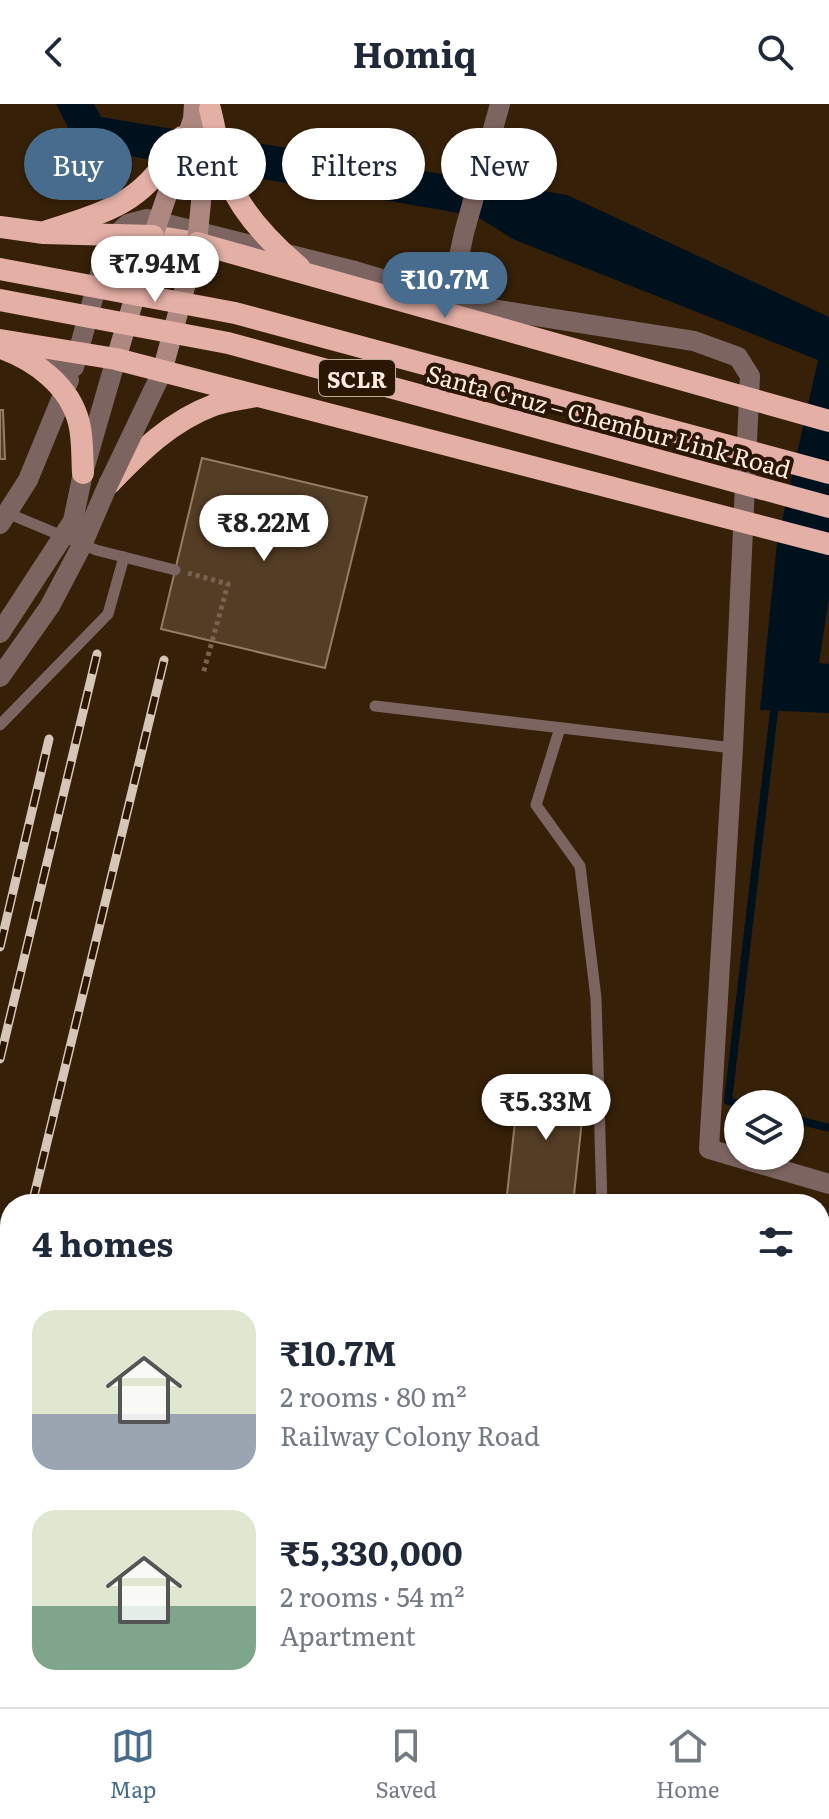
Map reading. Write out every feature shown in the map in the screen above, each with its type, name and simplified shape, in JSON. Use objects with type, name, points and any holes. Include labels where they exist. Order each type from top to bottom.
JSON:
[{"type":"highway","points":[[44,233],[107,212],[139,193],[167,163],[202,109]]},
{"type":"highway","points":[[202,109],[228,181],[246,212],[276,248],[305,272]]},
{"type":"highway","points":[[0,227],[44,233],[153,236],[197,243],[829,421]]},
{"type":"highway","name":"Santa Cruz – Chembur Link Road","points":[[0,269],[235,313],[829,473]]},
{"type":"highway","name":"Santa Cruz – Chembur Link Road","points":[[0,300],[228,343],[829,507]]},
{"type":"highway","points":[[0,340],[116,359],[829,544]]},
{"type":"highway","points":[[0,347],[39,366],[64,391],[79,423],[83,473]]},
{"type":"highway","points":[[107,487],[138,453],[172,425],[214,405],[256,396]]},
{"type":"main road","points":[[116,359],[153,236],[202,109]]},
{"type":"main road","points":[[162,372],[197,243],[202,109]]},
{"type":"street","points":[[446,298],[451,294],[483,159],[500,104]]},
{"type":"street","points":[[4,519],[28,480],[74,367],[109,241],[128,224],[147,219],[355,271],[472,306],[694,341],[738,357],[750,376],[733,748],[709,1149],[829,1184]]},
{"type":"street","points":[[0,357],[74,367]]},
{"type":"street","points":[[0,633],[73,521],[83,473],[116,359]]},
{"type":"street","points":[[0,677],[50,606],[82,545],[162,372]]},
{"type":"lane","points":[[4,519],[96,550],[175,570]]},
{"type":"lane","points":[[0,725],[108,614],[124,557]]},
{"type":"lane","points":[[375,706],[733,748]]},
{"type":"lane","points":[[560,728],[536,805],[580,866],[596,998],[602,1194]]},
{"type":"path","points":[[175,570],[228,584],[203,674]]},
{"type":"water","points":[[56,104],[94,104],[101,117],[167,128],[148,128],[148,159],[132,156],[132,128],[68,128]]},
{"type":"water","points":[[266,145],[282,147],[282,182],[266,180]]},
{"type":"water","points":[[425,171],[441,174],[441,200],[557,200],[557,193],[567,195],[829,317],[829,598],[819,663],[829,664],[829,713],[760,710],[777,543],[818,360],[515,240],[476,216],[384,200],[425,200]]},
{"type":"building","points":[[0,410],[3,410],[5,459],[0,459]]},
{"type":"building","points":[[202,458],[367,497],[325,668],[161,629]]},
{"type":"building","points":[[520,1076],[586,1083],[574,1194],[507,1194]]},
{"type":"waterway","points":[[729,1090],[775,703]]},
{"type":"waterway","points":[[804,1122],[829,1128]]},
{"type":"railway","points":[[0,1059],[97,654]]},
{"type":"railway","points":[[34,1194],[164,660]]},
{"type":"railway","points":[[0,947],[49,739]]}]
